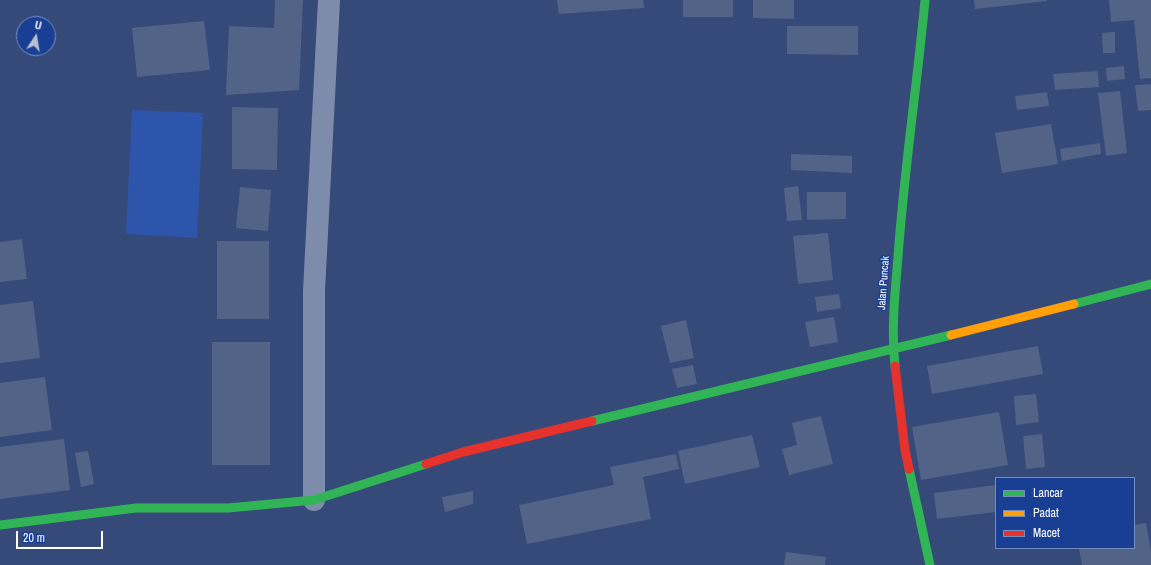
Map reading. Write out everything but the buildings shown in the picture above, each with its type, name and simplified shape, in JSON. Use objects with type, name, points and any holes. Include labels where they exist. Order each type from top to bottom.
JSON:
[{"type":"street","points":[[314,500],[314,291],[329,0]]},
{"type":"street","name":"Jalan Puncak","points":[[924,0],[920,55],[910,130],[900,227],[893,350],[905,450],[930,565]]},
{"type":"street","points":[[0,525],[136,508],[228,508],[314,500],[463,452],[893,350],[1151,284]]},
{"type":"shaded area","points":[[132,110],[203,113],[197,238],[126,234]]},
{"type":"traffic: fast","points":[[895,366],[893,339],[894,312],[901,225],[925,0]]},
{"type":"traffic: fast","points":[[1074,304],[1151,284]]},
{"type":"traffic: fast","points":[[592,421],[951,335]]},
{"type":"traffic: fast","points":[[0,525],[136,508],[228,508],[314,500],[426,464]]},
{"type":"traffic: fast","points":[[909,469],[930,565]]},
{"type":"traffic: slow","points":[[951,335],[1074,304]]},
{"type":"traffic: jam","points":[[895,366],[905,450],[909,469]]},
{"type":"traffic: jam","points":[[426,464],[463,452],[592,421]]}]
